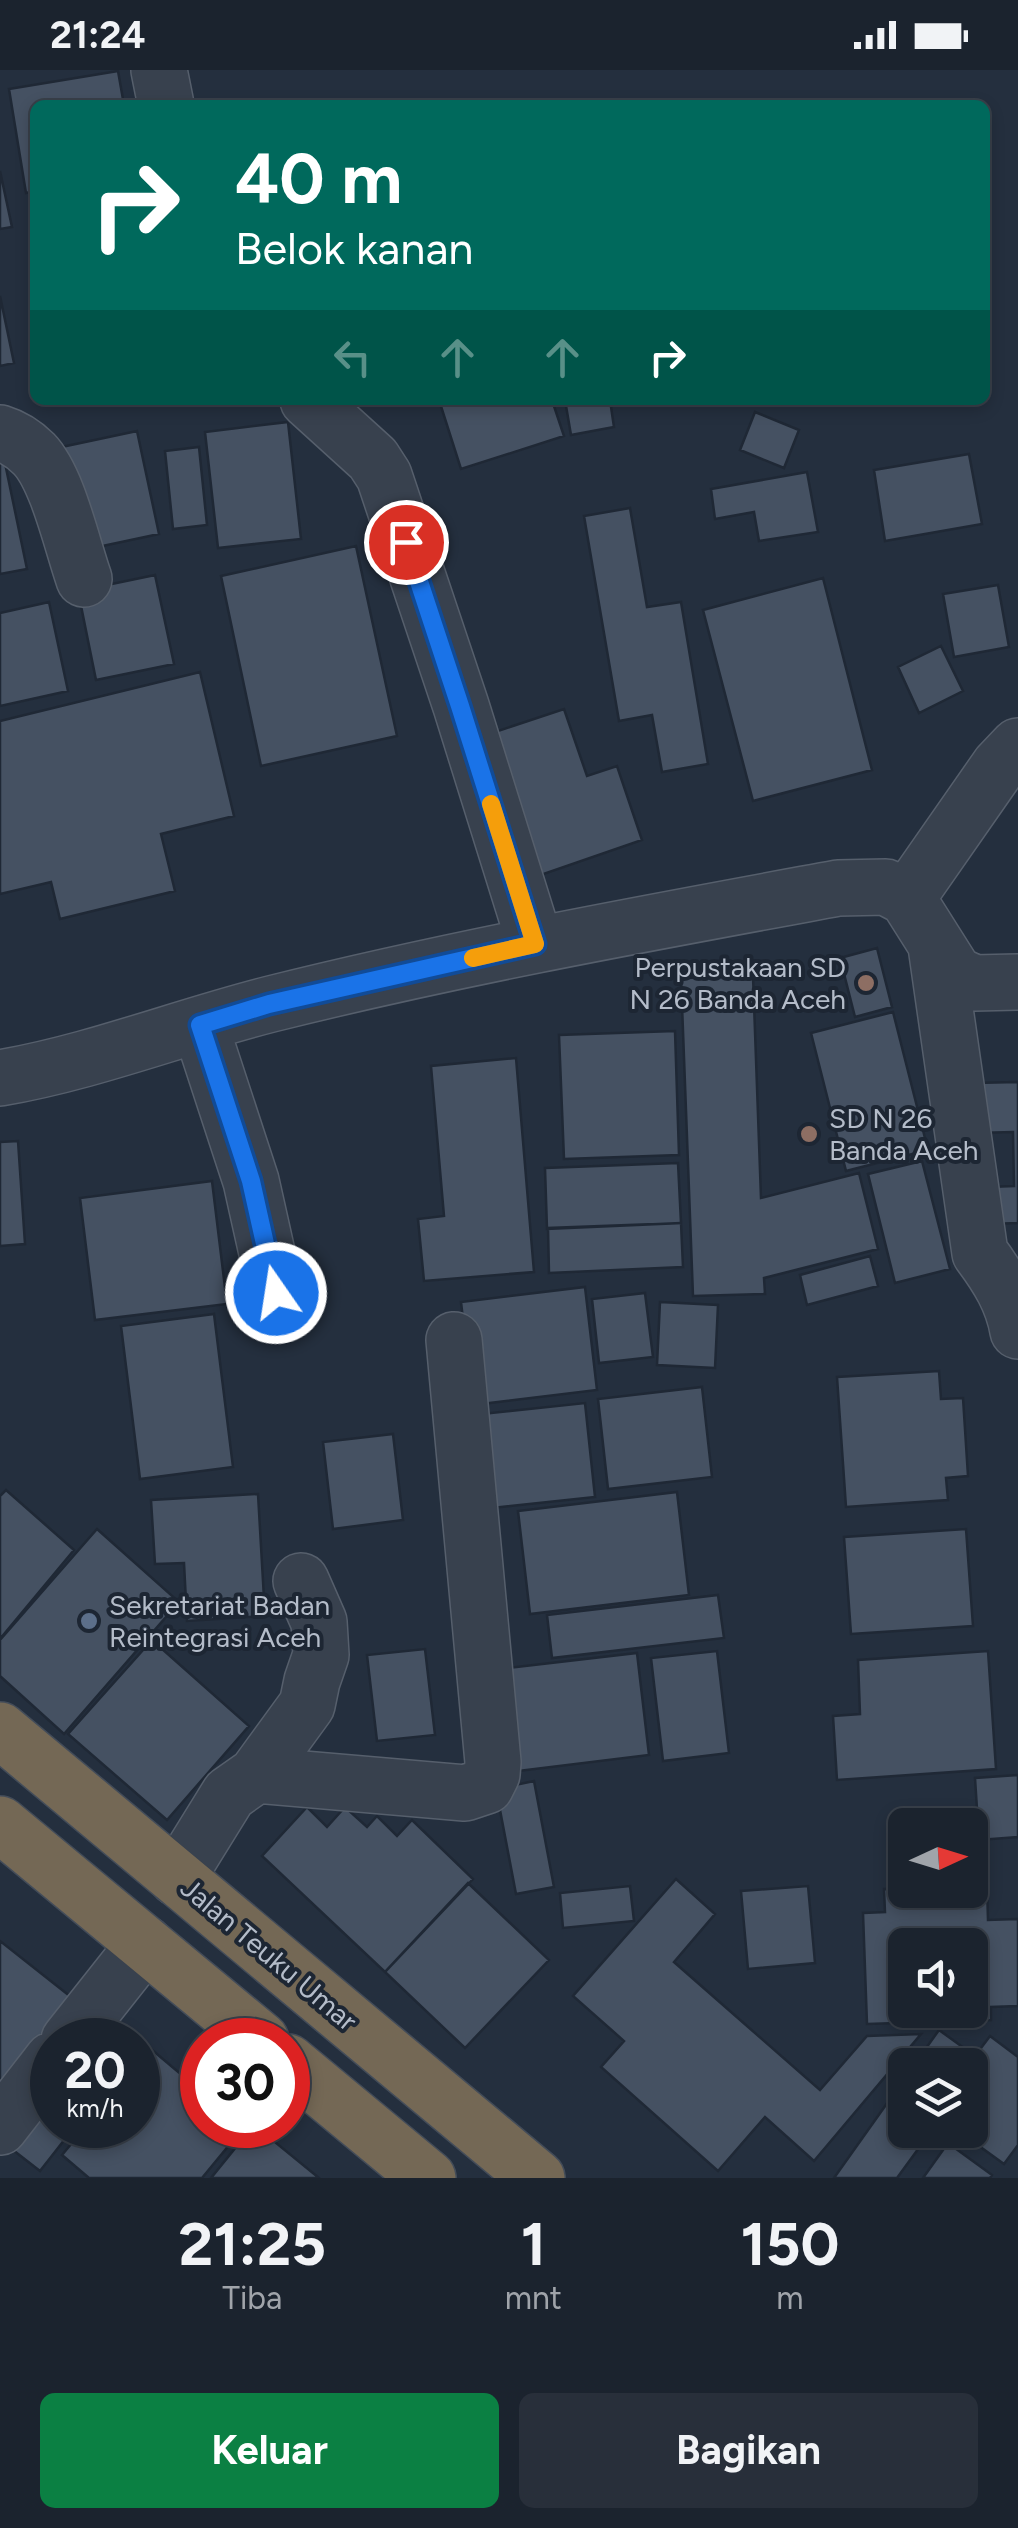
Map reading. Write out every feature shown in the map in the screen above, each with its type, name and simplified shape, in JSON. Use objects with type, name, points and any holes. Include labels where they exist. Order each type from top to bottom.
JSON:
[{"type":"highway","name":"Jalan Teuku Umar","points":[[0,1730],[538,2178]]},
{"type":"highway","points":[[0,1824],[234,2018]]},
{"type":"highway","points":[[310,2080],[428,2178]]},
{"type":"street","points":[[159,70],[165,100]]},
{"type":"street","points":[[314,405],[373,459],[384,476],[535,944]]},
{"type":"street","points":[[0,434],[14,438],[34,454],[50,477],[84,579]]},
{"type":"street","points":[[907,898],[998,766],[1018,746]]},
{"type":"street","points":[[0,1078],[42,1071],[269,1004],[535,944],[838,888],[886,887],[907,898],[956,974],[974,983],[1018,982]]},
{"type":"street","points":[[936,946],[980,1253],[1012,1297]]},
{"type":"street","points":[[200,1025],[251,1181],[276,1293]]},
{"type":"street","points":[[256,1775],[465,1793],[486,1786],[492,1774],[454,1340]]},
{"type":"street","points":[[177,1878],[229,1794],[256,1775],[307,1705],[321,1655],[318,1622],[300,1580]]},
{"type":"street","points":[[86,2018],[145,1944]]},
{"type":"street","points":[[0,2127],[30,2088]]},
{"type":"building","points":[[118,71],[123,100],[30,100],[30,192],[26,193],[9,89]]},
{"type":"building","points":[[0,171],[12,227],[0,229]]},
{"type":"building","points":[[0,296],[14,363],[0,366]]},
{"type":"building","points":[[441,405],[554,405],[564,436],[461,469]]},
{"type":"building","points":[[566,405],[611,405],[614,427],[571,435]]},
{"type":"building","points":[[755,412],[799,430],[784,468],[740,450]]},
{"type":"building","points":[[288,422],[301,539],[218,548],[205,432]]},
{"type":"building","points":[[137,431],[159,534],[79,551],[57,448]]},
{"type":"building","points":[[0,439],[27,569],[0,574]]},
{"type":"building","points":[[199,447],[207,525],[173,529],[165,451]]},
{"type":"building","points":[[969,454],[982,524],[885,541],[874,470]]},
{"type":"building","points":[[807,472],[818,532],[759,541],[754,512],[715,519],[711,489]]},
{"type":"building","points":[[630,508],[647,607],[681,602],[708,764],[662,772],[652,715],[619,721],[584,516]]},
{"type":"building","points":[[356,546],[397,736],[261,766],[221,576]]},
{"type":"building","points":[[155,575],[174,664],[96,680],[78,591]]},
{"type":"building","points":[[823,578],[872,770],[753,801],[703,610]]},
{"type":"building","points":[[998,585],[1009,647],[954,657],[943,594]]},
{"type":"building","points":[[49,602],[68,691],[0,706],[0,613]]},
{"type":"building","points":[[941,646],[963,691],[919,713],[898,667]]},
{"type":"building","points":[[200,672],[234,816],[161,834],[175,891],[60,919],[51,882],[0,894],[0,721]]},
{"type":"building","points":[[564,709],[587,776],[617,766],[642,840],[532,878],[483,736]]},
{"type":"building","name":"Perpustakaan SD N 26 Banda Aceh","points":[[877,948],[892,1007],[855,1017],[840,958]]},
{"type":"building","points":[[753,976],[761,1198],[859,1173],[878,1249],[764,1278],[765,1294],[693,1296],[681,978]]},
{"type":"building","points":[[893,1012],[928,1150],[846,1171],[811,1033]]},
{"type":"building","points":[[675,1031],[679,1155],[564,1159],[559,1035]]},
{"type":"building","points":[[516,1058],[534,1272],[424,1281],[418,1219],[444,1216],[431,1066]]},
{"type":"building","points":[[1018,1082],[1018,1223],[989,1224],[988,1187],[1014,1186],[1013,1132],[974,1133],[973,1083]]},
{"type":"building","points":[[18,1141],[25,1244],[0,1246],[0,1142]]},
{"type":"building","points":[[922,1161],[950,1269],[895,1283],[868,1174]]},
{"type":"building","points":[[678,1163],[681,1223],[547,1229],[545,1168]]},
{"type":"building","points":[[212,1181],[227,1304],[95,1320],[80,1198]]},
{"type":"building","points":[[681,1223],[683,1267],[549,1273],[548,1228]]},
{"type":"building","points":[[870,1256],[878,1286],[807,1305],[800,1275]]},
{"type":"building","points":[[585,1287],[597,1390],[473,1405],[461,1302]]},
{"type":"building","points":[[645,1293],[653,1357],[599,1363],[592,1299]]},
{"type":"building","points":[[660,1302],[718,1305],[715,1368],[657,1365]]},
{"type":"building","points":[[214,1314],[233,1467],[140,1479],[121,1326]]},
{"type":"building","points":[[939,1371],[941,1399],[963,1398],[968,1476],[946,1478],[948,1500],[846,1507],[837,1377]]},
{"type":"building","points":[[702,1387],[712,1477],[608,1489],[598,1399]]},
{"type":"building","points":[[585,1403],[595,1497],[483,1509],[472,1415]]},
{"type":"building","points":[[393,1434],[403,1520],[333,1529],[323,1442]]},
{"type":"building","points":[[6,1490],[74,1550],[0,1639],[0,1496]]},
{"type":"building","points":[[677,1492],[689,1595],[530,1614],[518,1511]]},
{"type":"building","points":[[258,1494],[265,1616],[187,1621],[184,1563],[155,1564],[151,1500]]},
{"type":"building","name":"Sekretariat Badan Reintegrasi Aceh","points":[[97,1529],[179,1602],[64,1734],[0,1676],[0,1640]]},
{"type":"building","points":[[966,1529],[973,1626],[851,1634],[844,1537]]},
{"type":"building","points":[[718,1595],[724,1638],[552,1658],[547,1615]]},
{"type":"building","points":[[152,1640],[249,1726],[167,1820],[68,1734]]},
{"type":"building","points":[[425,1649],[435,1735],[377,1741],[367,1655]]},
{"type":"building","points":[[717,1651],[729,1753],[663,1761],[651,1658]]},
{"type":"building","points":[[988,1651],[996,1769],[837,1780],[833,1716],[860,1714],[858,1660]]},
{"type":"building","points":[[637,1653],[649,1755],[502,1773],[490,1670]]},
{"type":"building","points":[[1018,1775],[1018,1837],[988,1839],[988,1808],[977,1808],[975,1778]]},
{"type":"building","points":[[534,1781],[554,1887],[516,1894],[496,1789]]},
{"type":"building","points":[[307,1807],[327,1827],[345,1807],[367,1827],[377,1816],[397,1836],[412,1820],[473,1879],[385,1972],[262,1856]]},
{"type":"building","points":[[676,1879],[715,1914],[674,1962],[820,2090],[867,2036],[921,2034],[909,2048],[888,2048],[888,2073],[814,2161],[765,2117],[718,2171],[601,2067],[624,2041],[573,1996]]},
{"type":"building","points":[[468,1883],[549,1960],[465,2048],[385,1972]]},
{"type":"building","points":[[630,1886],[634,1921],[563,1928],[560,1893]]},
{"type":"building","points":[[808,1886],[815,1963],[748,1969],[741,1891]]},
{"type":"building","points":[[884,1889],[888,1889],[888,1908],[988,1908],[988,1920],[1018,1919],[1018,2006],[991,2007],[988,2020],[988,1928],[888,1928],[888,2023],[867,2024],[863,1913],[885,1912]]},
{"type":"building","points":[[0,1941],[71,1997],[54,2018],[30,2018],[30,2049],[0,2087]]},
{"type":"building","points":[[939,2030],[964,2048],[926,2048]]},
{"type":"building","points":[[990,2036],[1018,2057],[1018,2145],[1004,2164],[982,2148],[988,2148],[988,2048],[981,2048]]},
{"type":"building","points":[[160,2057],[180,2073],[180,2148],[227,2148],[202,2178],[89,2178],[62,2155],[68,2148],[160,2148]]},
{"type":"building","points":[[888,2102],[888,2148],[919,2148],[897,2178],[834,2178]]},
{"type":"building","points":[[30,2109],[30,2148],[58,2148],[40,2171],[4,2143]]},
{"type":"building","points":[[235,2148],[282,2148],[319,2178],[211,2178]]},
{"type":"building","points":[[944,2148],[955,2148],[992,2175],[990,2178],[923,2178]]},
{"type":"slow traffic","points":[[473,958],[535,944],[491,804]]},
{"type":"place","name":"Perpustakaan SD N 26 Banda Aceh","points":[[866,983]]},
{"type":"place","name":"SD N 26 Banda Aceh","points":[[809,1134]]},
{"type":"place","name":"Sekretariat Badan Reintegrasi Aceh","points":[[89,1621]]},
{"type":"route","points":[[276,1293],[251,1181],[200,1025],[269,1004],[535,944],[406,542]]}]
